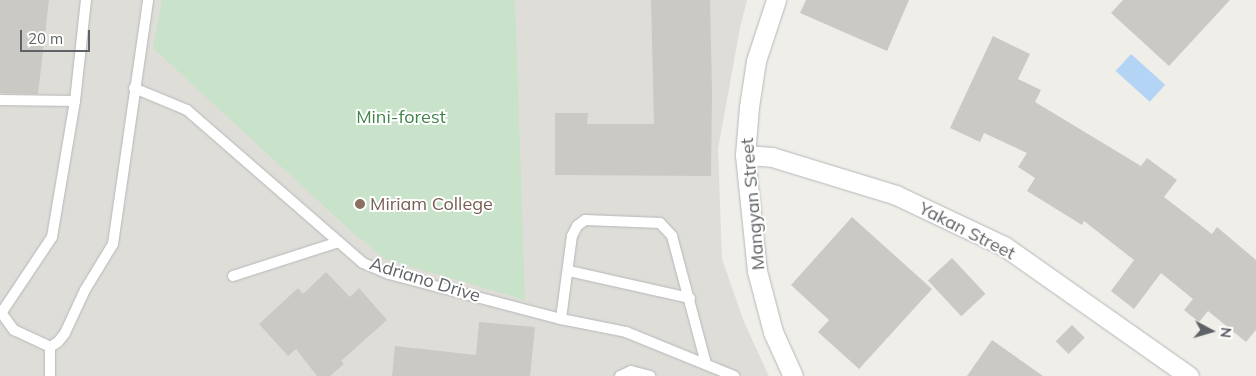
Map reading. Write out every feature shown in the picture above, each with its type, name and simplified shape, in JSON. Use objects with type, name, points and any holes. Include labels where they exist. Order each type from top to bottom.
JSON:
[{"type":"street","name":"Mangyan Street","points":[[776,0],[756,61],[748,107],[745,155],[757,271],[773,332],[793,376]]},
{"type":"street","name":"Yakan Street","points":[[745,155],[772,157],[896,195],[1004,246],[1189,376]]},
{"type":"lane","points":[[50,347],[14,330],[1,311],[52,237],[74,100],[86,0]]},
{"type":"lane","points":[[50,347],[58,342],[65,333],[85,290],[113,244],[148,0]]},
{"type":"lane","name":"Adriano Drive","points":[[134,88],[187,110],[363,263],[389,274],[560,319],[626,332],[734,376]]},
{"type":"lane","points":[[0,100],[74,100]]},
{"type":"lane","points":[[560,319],[569,271],[572,236],[577,226],[585,220],[660,223],[672,236],[706,364]]},
{"type":"lane","points":[[233,276],[339,242]]},
{"type":"lane","points":[[569,271],[690,298]]},
{"type":"lane","points":[[50,347],[50,376]]},
{"type":"lane","points":[[620,376],[631,371],[650,376]]},
{"type":"shaded area","name":"Miriam College","points":[[0,0],[747,0],[740,28],[718,149],[722,259],[744,322],[769,376],[0,376]]},
{"type":"green space","name":"Mini-forest","points":[[162,0],[515,0],[525,300],[385,259],[352,232],[153,48]]},
{"type":"water","points":[[1131,54],[1165,85],[1150,102],[1116,71]]},
{"type":"building","points":[[0,0],[49,0],[38,94],[0,93]]},
{"type":"building","points":[[651,0],[710,0],[711,176],[555,175],[555,113],[588,113],[587,124],[654,124]]},
{"type":"building","points":[[806,0],[909,0],[887,51],[800,13]]},
{"type":"building","points":[[1123,0],[1230,0],[1169,66],[1111,13]]},
{"type":"building","points":[[993,36],[1030,54],[1018,79],[1041,90],[1035,102],[1141,166],[1147,158],[1177,180],[1164,197],[1212,234],[1217,227],[1256,260],[1256,330],[1246,342],[1208,311],[1199,322],[1184,310],[1193,299],[1161,273],[1134,309],[1111,291],[1134,260],[1084,221],[1082,225],[1027,191],[1035,178],[1018,167],[1027,153],[984,133],[980,142],[950,128]]},
{"type":"building","points":[[852,217],[932,289],[859,369],[818,332],[829,320],[791,285]]},
{"type":"building","points":[[952,258],[985,294],[961,316],[928,281]]},
{"type":"building","points":[[326,272],[350,297],[359,288],[387,320],[341,361],[344,364],[330,376],[317,376],[296,349],[288,356],[259,324],[298,288],[303,294]]},
{"type":"building","points":[[479,322],[535,327],[530,376],[392,376],[395,346],[476,355]]},
{"type":"building","points":[[1072,325],[1085,338],[1068,354],[1056,341]]},
{"type":"building","points":[[992,340],[1043,376],[967,376]]},
{"type":"place","name":"Miriam College","points":[[360,204]]}]
